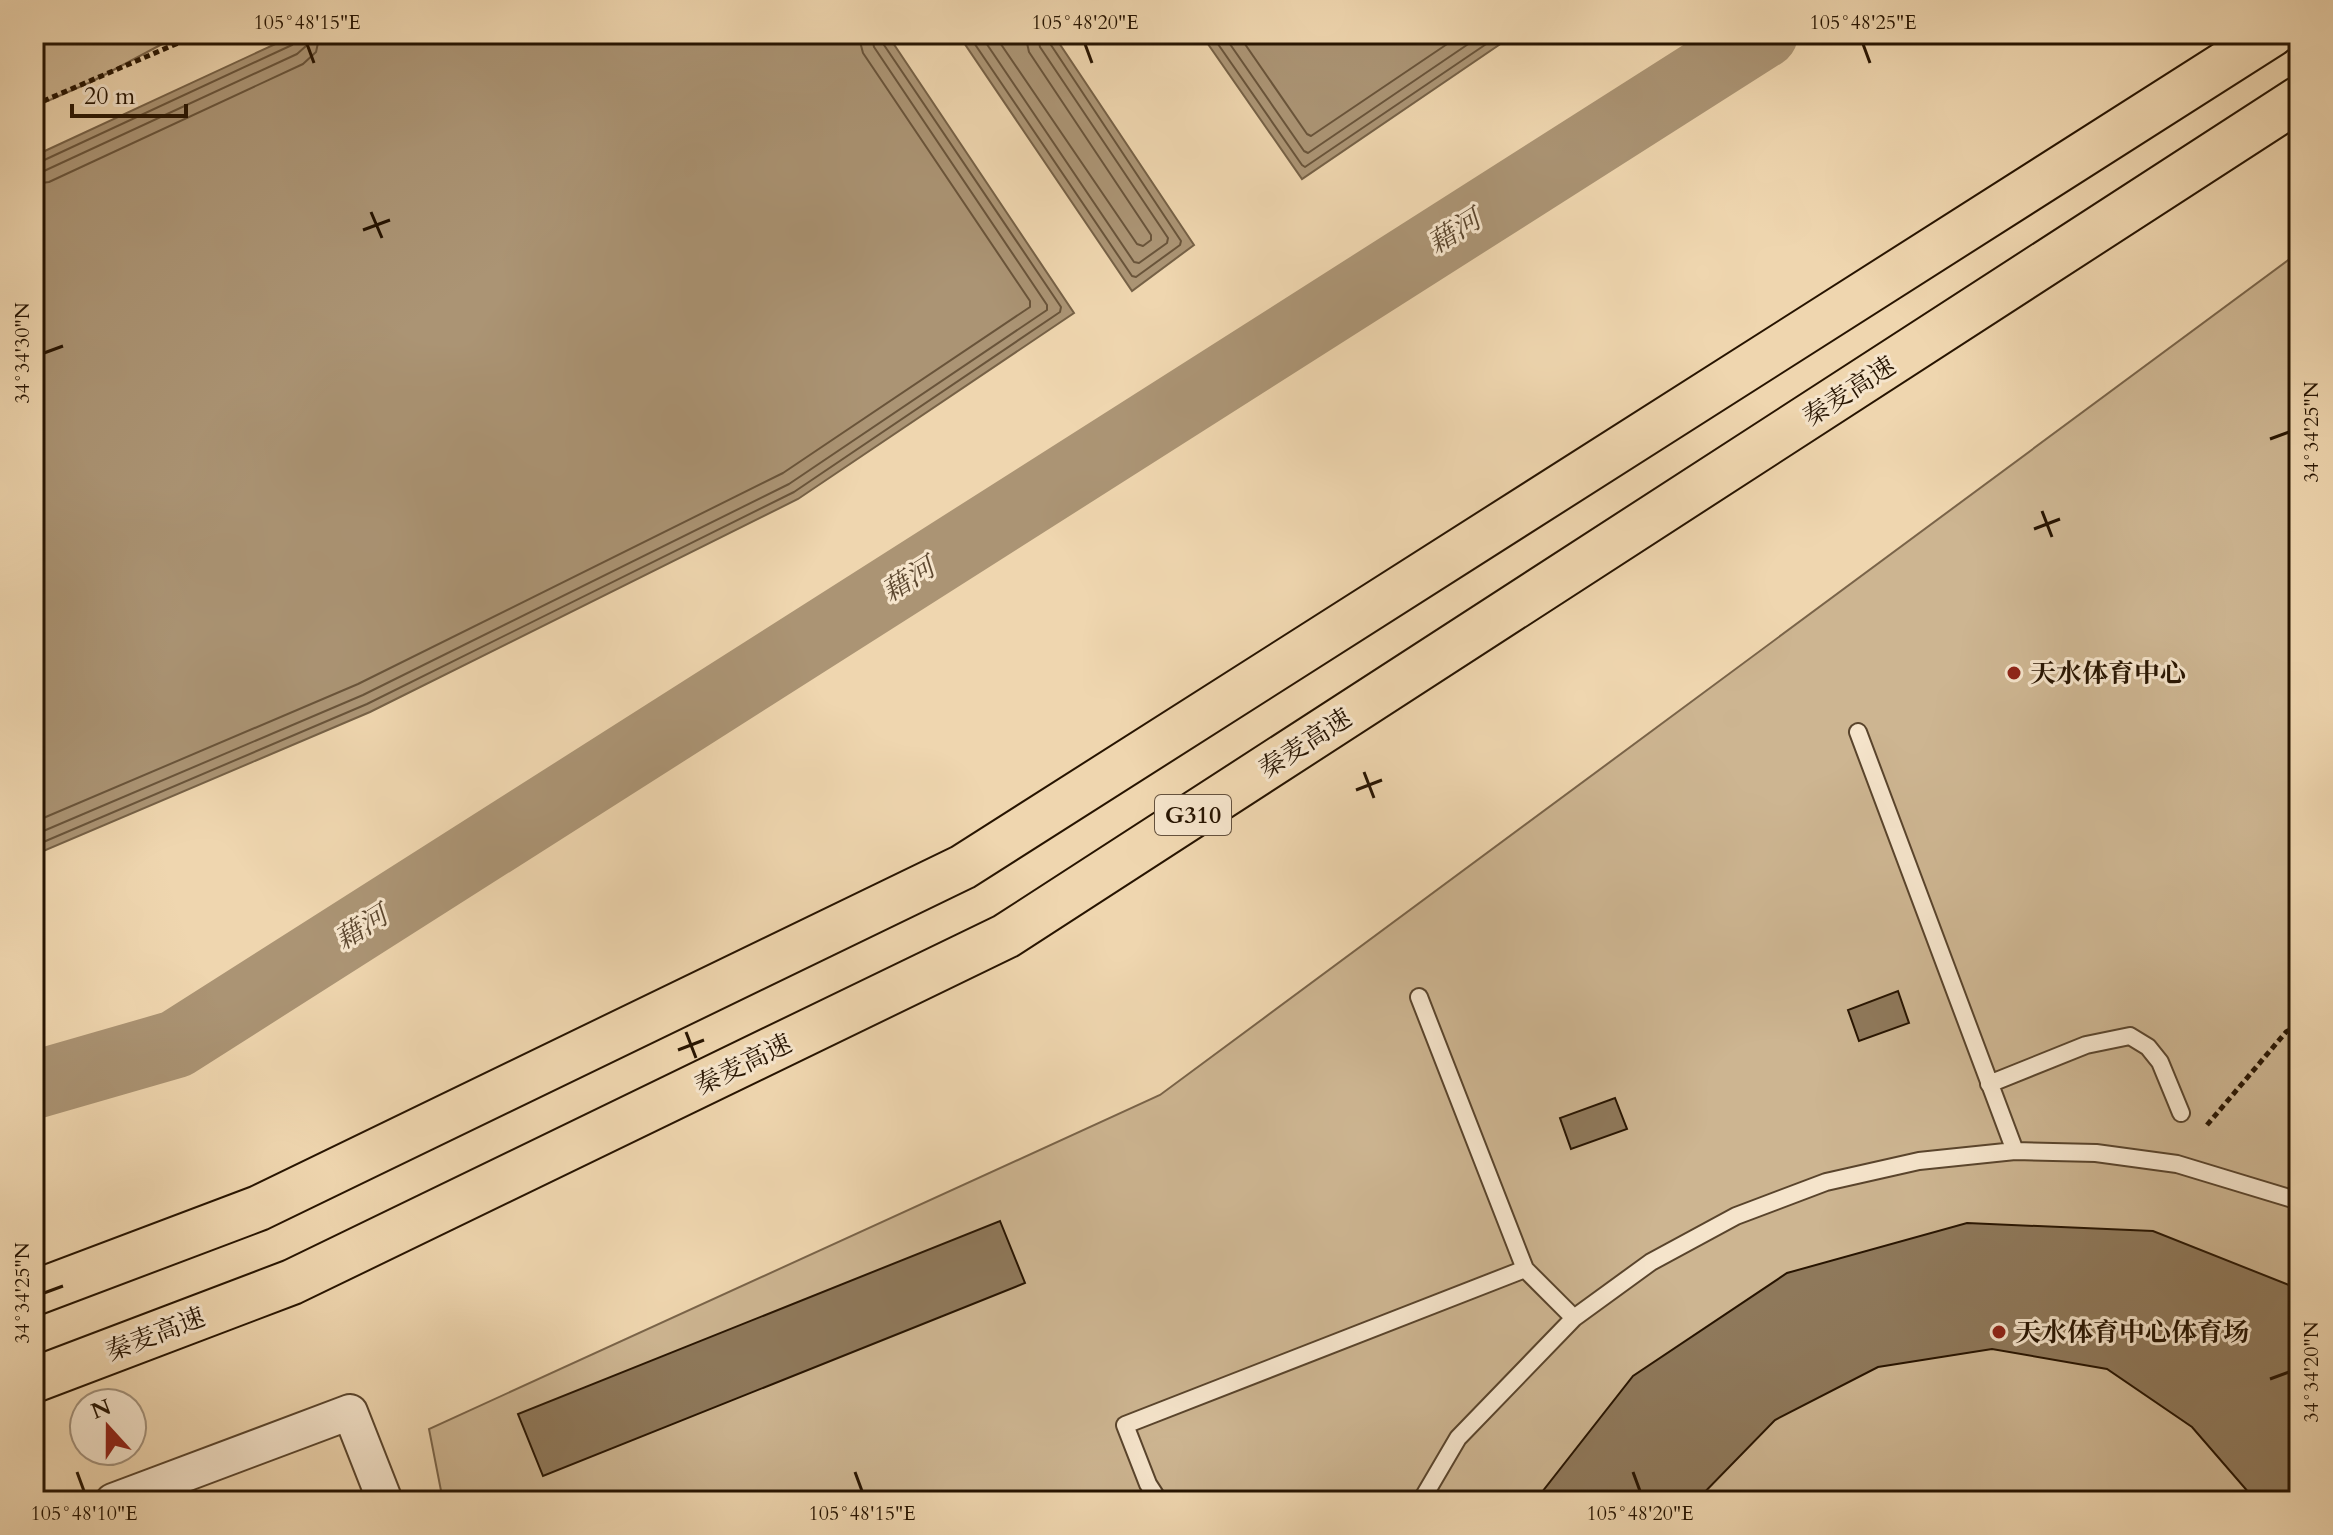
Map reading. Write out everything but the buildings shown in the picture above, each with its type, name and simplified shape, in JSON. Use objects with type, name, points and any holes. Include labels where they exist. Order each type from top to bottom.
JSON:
[{"type":"highway","points":[[34,1293],[259,1208],[963,867],[2260,43]]},
{"type":"highway","name":"秦麦高速","points":[[34,1380],[292,1282],[1006,936],[2289,106]]},
{"type":"street","points":[[113,1501],[350,1412],[385,1501]]},
{"type":"lane","points":[[1858,732],[2015,1151]]},
{"type":"lane","points":[[1419,997],[1525,1269],[1574,1318]]},
{"type":"lane","points":[[1989,1084],[2086,1045],[2130,1036],[2148,1047],[2160,1062],[2181,1113]]},
{"type":"lane","points":[[1421,1501],[1458,1438],[1574,1318],[1651,1262],[1736,1216],[1839,1179],[1919,1161],[2015,1151],[2096,1153],[2177,1164],[2299,1201]]},
{"type":"lane","points":[[1159,1501],[1148,1484],[1125,1425],[1525,1269]]},
{"type":"path","points":[[34,105],[199,34]]},
{"type":"path","points":[[2291,198],[2299,216]]},
{"type":"path","points":[[2177,1164],[2286,1032],[2299,1025]]},
{"type":"shaded area","points":[[63,34],[181,34],[91,82],[34,107],[34,48]]},
{"type":"shaded area","name":"天水体育中心","points":[[2299,252],[2299,1501],[443,1501],[429,1429],[1160,1095]]},
{"type":"water","points":[[297,34],[887,34],[1074,313],[798,499],[370,712],[34,855],[34,156]]},
{"type":"water","points":[[958,34],[1053,34],[1194,245],[1132,291]]},
{"type":"water","points":[[1201,34],[1515,34],[1302,179]]},
{"type":"waterway","name":"藉河","points":[[34,1085],[176,1044],[1764,34]]},
{"type":"place","name":"天水体育中心","points":[[2014,673]]},
{"type":"place","name":"天水体育中心体育场","points":[[1999,1332]]}]
